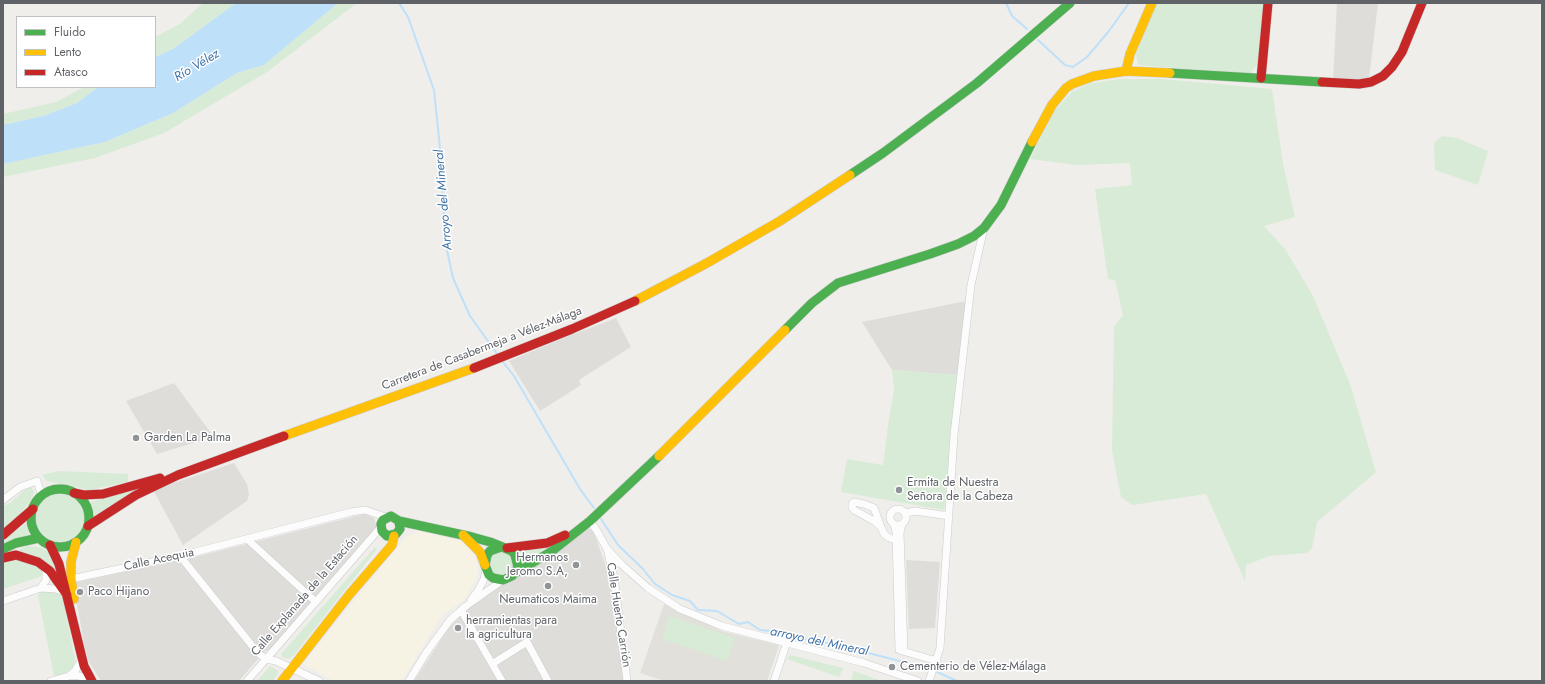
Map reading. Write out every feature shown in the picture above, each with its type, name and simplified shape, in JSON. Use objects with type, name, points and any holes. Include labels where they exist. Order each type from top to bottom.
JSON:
[{"type":"street","name":"Carretera de Casabermeja a Vélez-Málaga","points":[[88,526],[136,495],[178,475],[508,355],[572,329],[634,301],[707,263],[780,221],[883,153],[971,88],[1070,3]]},
{"type":"street","points":[[1126,71],[1130,54],[1152,3]]},
{"type":"street","points":[[1261,78],[1268,3]]},
{"type":"street","points":[[463,608],[503,580],[508,579],[552,551],[582,528],[659,456],[812,303],[838,283],[958,244],[974,236],[984,228],[1001,205],[1022,161],[1052,106],[1066,88],[1081,80],[1094,76],[1126,71],[1359,84],[1371,82],[1383,76],[1396,62],[1402,52],[1422,3]]},
{"type":"street","points":[[929,681],[937,661],[940,648],[954,435],[971,285],[984,228]]},
{"type":"street","name":"Carretera de Casabermeja a Vélez-Málaga","points":[[74,493],[84,495],[103,494],[160,478],[178,475]]},
{"type":"street","points":[[3,500],[20,487],[37,481],[42,496]]},
{"type":"street","points":[[57,489],[74,493],[87,507],[89,517],[88,526],[83,535],[76,542],[68,546],[59,547],[50,545],[39,538],[33,529],[31,519],[36,502],[49,491],[57,489]]},
{"type":"street","points":[[900,508],[906,513],[907,518],[902,524],[900,532],[901,651],[896,527],[891,519],[892,511],[900,508]]},
{"type":"street","points":[[3,535],[33,509]]},
{"type":"street","name":"Calle Acequia","points":[[71,579],[180,556],[351,512],[365,510],[370,512],[383,525]]},
{"type":"street","points":[[906,513],[915,511],[949,516]]},
{"type":"street","points":[[282,681],[376,562],[392,545],[398,528],[396,518],[391,516],[383,525],[384,544],[376,562]]},
{"type":"street","points":[[590,521],[607,549],[630,572],[648,588],[680,609],[722,626],[864,663],[918,681]]},
{"type":"street","points":[[894,524],[902,524]]},
{"type":"street","points":[[383,525],[387,536],[398,528],[421,525],[490,542],[516,555],[518,567],[514,574]]},
{"type":"street","name":"Calle Explanada de la Estación","points":[[247,681],[383,525]]},
{"type":"street","points":[[882,527],[884,534],[889,538],[896,540]]},
{"type":"street","points":[[409,681],[446,626],[478,591],[484,579],[487,555],[490,551],[547,543],[582,528]]},
{"type":"street","points":[[463,535],[480,552],[485,568],[493,578],[503,580]]},
{"type":"street","points":[[3,549],[16,543],[39,538]]},
{"type":"street","points":[[247,539],[316,602]]},
{"type":"street","points":[[69,676],[75,671],[81,656],[71,579],[72,562],[76,542]]},
{"type":"street","points":[[50,545],[59,564],[81,656],[91,680]]},
{"type":"street","name":"Calle Huerto Carrión","points":[[607,549],[614,577],[623,653],[630,680]]},
{"type":"street","points":[[3,558],[16,555],[31,559],[46,568],[58,580],[67,595]]},
{"type":"street","points":[[180,556],[258,654],[266,659],[276,661],[318,681]]},
{"type":"street","points":[[41,588],[46,580],[46,568]]},
{"type":"street","points":[[614,577],[622,571],[630,572]]},
{"type":"street","points":[[3,600],[41,588],[56,589],[67,595]]},
{"type":"street","points":[[463,608],[502,681]]},
{"type":"street","points":[[492,664],[526,642],[548,681]]},
{"type":"street","points":[[774,681],[787,642]]},
{"type":"street","points":[[901,651],[937,661]]},
{"type":"street","points":[[51,681],[69,676],[79,676],[91,680]]},
{"type":"shaded area","points":[[1337,3],[1378,3],[1369,79],[1333,80]]},
{"type":"shaded area","points":[[966,301],[958,375],[892,370],[862,322]]},
{"type":"shaded area","points":[[616,318],[631,347],[579,380],[581,385],[540,411],[509,361]]},
{"type":"shaded area","points":[[174,383],[214,437],[157,454],[126,401]]},
{"type":"shaded area","points":[[234,463],[247,484],[249,494],[247,501],[183,545],[153,490]]},
{"type":"shaded area","points":[[364,514],[374,518],[377,528],[270,649],[264,652],[239,681],[101,681],[89,662],[73,583],[195,557]]},
{"type":"shaded area","points":[[586,528],[593,530],[608,572],[626,681],[414,681],[448,629],[469,607]]},
{"type":"shaded area","points":[[419,531],[464,542],[473,553],[478,565],[478,577],[463,601],[443,614],[401,681],[334,681],[303,664],[406,537]]},
{"type":"shaded area","points":[[906,560],[940,562],[935,628],[909,629]]},
{"type":"shaded area","points":[[664,604],[721,631],[779,645],[767,681],[664,681],[640,673]]},
{"type":"green space","points":[[203,3],[236,3],[173,49],[156,57],[156,36],[180,24]]},
{"type":"green space","points":[[338,3],[357,3],[267,72],[164,133],[95,158],[3,177],[3,164],[105,142],[173,113],[237,73],[264,65]]},
{"type":"green space","points":[[1156,3],[1265,3],[1257,65],[1249,74],[1138,65],[1136,54]]},
{"type":"green space","points":[[1119,79],[1162,79],[1272,89],[1283,164],[1295,217],[1264,226],[1285,249],[1313,296],[1350,384],[1376,472],[1317,522],[1312,548],[1307,553],[1269,556],[1246,565],[1245,581],[1206,494],[1132,505],[1121,497],[1112,450],[1114,327],[1123,315],[1115,280],[1108,279],[1095,189],[1132,185],[1130,163],[1078,165],[1030,159],[1054,111],[1073,91],[1088,84]]},
{"type":"green space","points":[[82,88],[97,88],[77,103],[43,116],[3,125],[3,114],[56,102]]},
{"type":"green space","points":[[1442,136],[1457,138],[1488,151],[1478,185],[1435,170],[1434,143]]},
{"type":"green space","points":[[892,370],[958,375],[944,510],[841,492],[847,459],[883,465],[894,391]]},
{"type":"green space","points":[[59,471],[128,474],[128,482],[89,490],[47,481],[42,475]]},
{"type":"green space","points":[[31,487],[34,491],[33,497],[15,522],[3,530],[3,506],[10,503],[27,488]]},
{"type":"green space","points":[[139,489],[95,515],[91,502]]},
{"type":"green space","points":[[55,494],[65,494],[77,501],[84,513],[84,523],[77,535],[65,542],[55,542],[47,538],[40,531],[36,523],[36,513],[40,505],[47,498]]},
{"type":"green space","points":[[26,523],[29,535],[3,544],[3,540]]},
{"type":"green space","points":[[27,546],[40,547],[47,551],[53,557],[58,576],[15,552]]},
{"type":"green space","points":[[550,546],[523,564],[519,551],[533,550]]},
{"type":"green space","points":[[375,547],[377,549],[294,655],[288,659],[283,657],[281,654]]},
{"type":"green space","points":[[501,552],[509,556],[513,564],[509,572],[501,576],[493,572],[489,564],[493,556]]},
{"type":"green space","points":[[12,558],[42,568],[42,576],[3,589],[3,560]]},
{"type":"green space","points":[[50,589],[62,595],[76,664],[71,673],[54,676],[38,596],[40,591]]},
{"type":"green space","points":[[670,616],[735,638],[727,661],[662,639]]},
{"type":"green space","points":[[790,655],[843,668],[839,677],[787,659]]},
{"type":"green space","points":[[270,666],[278,671],[273,681],[257,681]]},
{"type":"green space","points":[[854,671],[882,681],[852,681]]},
{"type":"water","name":"Río Vélez","points":[[236,3],[338,3],[264,65],[237,73],[173,113],[105,142],[3,164],[3,125],[43,116],[77,103],[97,88],[156,88],[156,57],[173,49]]},
{"type":"waterway","name":"Arroyo del Mineral","points":[[399,3],[408,17],[434,90],[441,158],[445,241],[453,278],[470,316],[498,355]]},
{"type":"waterway","points":[[1006,3],[1012,16],[1027,29]]},
{"type":"waterway","points":[[1038,40],[1065,65],[1073,67],[1087,57],[1109,31],[1129,3]]},
{"type":"waterway","name":"Arroyo del Mineral","points":[[503,362],[514,376],[580,489],[594,508]]},
{"type":"waterway","name":"arroyo del Mineral","points":[[601,519],[618,545],[643,569],[655,584],[672,595],[690,601],[698,610],[717,611],[739,624],[748,622],[760,630],[782,632],[803,637],[810,642],[829,643],[931,669]]},
{"type":"waterway","name":"arroyo del Mineral","points":[[935,671],[957,681]]},
{"type":"traffic: fast","points":[[850,175],[883,153],[977,83],[1070,3]]},
{"type":"traffic: fast","points":[[1170,73],[1322,82]]},
{"type":"traffic: fast","points":[[785,330],[812,303],[838,283],[930,254],[958,244],[974,236],[984,228],[1001,205],[1032,142]]},
{"type":"traffic: fast","points":[[514,574],[552,551],[590,521],[659,456]]},
{"type":"traffic: fast","points":[[60,489],[76,494],[84,502],[89,518],[84,534],[76,542],[60,547],[44,542],[36,534],[31,518],[36,502],[44,494],[60,489]]},
{"type":"traffic: fast","points":[[399,521],[400,529],[396,534],[387,536],[382,531],[381,524],[383,520],[391,516],[399,521],[472,537],[490,542],[512,551],[515,555],[518,567],[512,576],[503,580],[493,578],[489,575],[485,565],[487,555],[490,551],[501,547]]},
{"type":"traffic: fast","points":[[3,549],[16,543],[39,538]]},
{"type":"traffic: slow","points":[[1126,71],[1130,54],[1152,3]]},
{"type":"traffic: slow","points":[[1032,142],[1052,105],[1066,88],[1072,84],[1094,76],[1126,71],[1170,73]]},
{"type":"traffic: slow","points":[[635,301],[707,263],[780,221],[850,175]]},
{"type":"traffic: slow","points":[[659,456],[785,330]]},
{"type":"traffic: slow","points":[[284,436],[474,368]]},
{"type":"traffic: slow","points":[[463,535],[480,552],[485,565]]},
{"type":"traffic: slow","points":[[282,681],[349,595],[392,545],[394,536]]},
{"type":"traffic: slow","points":[[74,599],[71,579],[71,562],[76,542]]},
{"type":"traffic: jam","points":[[1261,78],[1268,3]]},
{"type":"traffic: jam","points":[[1322,82],[1359,84],[1371,82],[1383,76],[1392,67],[1402,52],[1422,3]]},
{"type":"traffic: jam","points":[[474,368],[572,329],[635,301]]},
{"type":"traffic: jam","points":[[88,526],[136,495],[178,475],[284,436]]},
{"type":"traffic: jam","points":[[74,493],[84,495],[103,494],[160,478]]},
{"type":"traffic: jam","points":[[3,535],[33,509]]},
{"type":"traffic: jam","points":[[507,548],[547,543],[565,535]]},
{"type":"traffic: jam","points":[[50,545],[59,564],[84,666],[92,681]]},
{"type":"traffic: jam","points":[[3,558],[16,555],[38,562],[50,571],[67,595]]},
{"type":"place","name":"Garden La Palma","points":[[136,438]]},
{"type":"place","name":"Ermita de Nuestra Señora de la Cabeza","points":[[899,490]]},
{"type":"place","name":"Hermanos Jeromo S.A,","points":[[576,565]]},
{"type":"place","name":"Neumaticos Maima","points":[[548,586]]},
{"type":"place","name":"Paco Hijano","points":[[80,592]]},
{"type":"place","name":"herramientas para la agricultura","points":[[458,628]]},
{"type":"place","name":"Cementerio de Vélez-Málaga","points":[[892,667]]}]
